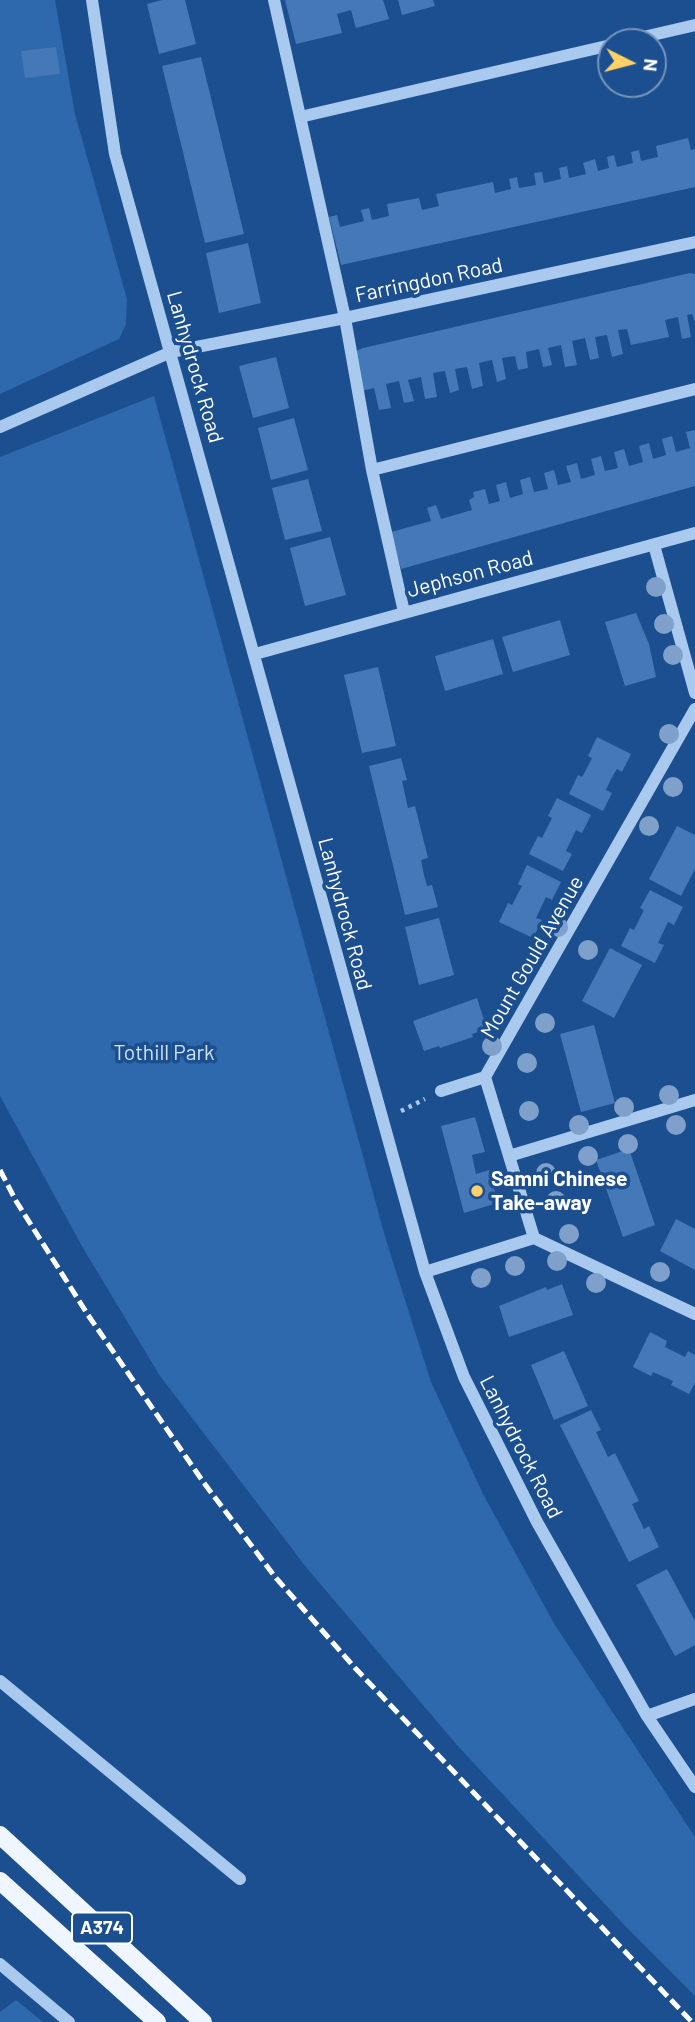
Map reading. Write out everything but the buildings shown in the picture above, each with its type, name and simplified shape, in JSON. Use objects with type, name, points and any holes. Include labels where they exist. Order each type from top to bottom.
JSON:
[{"type":"main road","name":"A374","points":[[0,1835],[203,2022]]},
{"type":"main road","name":"A374","points":[[0,1881],[157,2022]]},
{"type":"street","name":"Lanhydrock Road","points":[[92,0],[115,154],[425,1272],[464,1377],[537,1522],[647,1716],[695,1787]]},
{"type":"street","points":[[274,0],[345,318],[372,470],[404,612]]},
{"type":"street","points":[[667,32],[695,25]]},
{"type":"street","points":[[300,117],[597,48]]},
{"type":"street","name":"Farringdon Road","points":[[0,427],[171,352],[345,318],[695,242]]},
{"type":"street","points":[[372,470],[695,389]]},
{"type":"street","name":"Jephson Road","points":[[255,654],[695,533]]},
{"type":"street","points":[[654,545],[695,693]]},
{"type":"street","name":"Mount Gould Avenue","points":[[485,1077],[695,709]]},
{"type":"street","points":[[441,1091],[485,1077],[534,1238]]},
{"type":"street","points":[[509,1156],[695,1100]]},
{"type":"street","points":[[425,1272],[534,1238],[695,1314]]},
{"type":"street","points":[[0,1681],[240,1879]]},
{"type":"street","points":[[647,1716],[695,1699]]},
{"type":"street","points":[[0,1964],[69,2022]]},
{"type":"path","points":[[381,1120],[441,1091]]},
{"type":"green space","points":[[0,0],[55,0],[75,114],[127,299],[126,324],[119,339],[0,394]]},
{"type":"green space","name":"Tothill Park","points":[[154,396],[386,1240],[431,1382],[484,1496],[555,1625],[695,1837],[695,1996],[628,1929],[456,1744],[306,1567],[160,1376],[83,1248],[0,1096],[0,457]]},
{"type":"green space","points":[[16,2000],[43,2022],[0,2022],[0,2012]]},
{"type":"railway","points":[[0,1170],[16,1201],[88,1315],[204,1483],[276,1578],[356,1669],[692,2022]]},
{"type":"place","name":"Samni Chinese Take-away","points":[[477,1191]]}]
